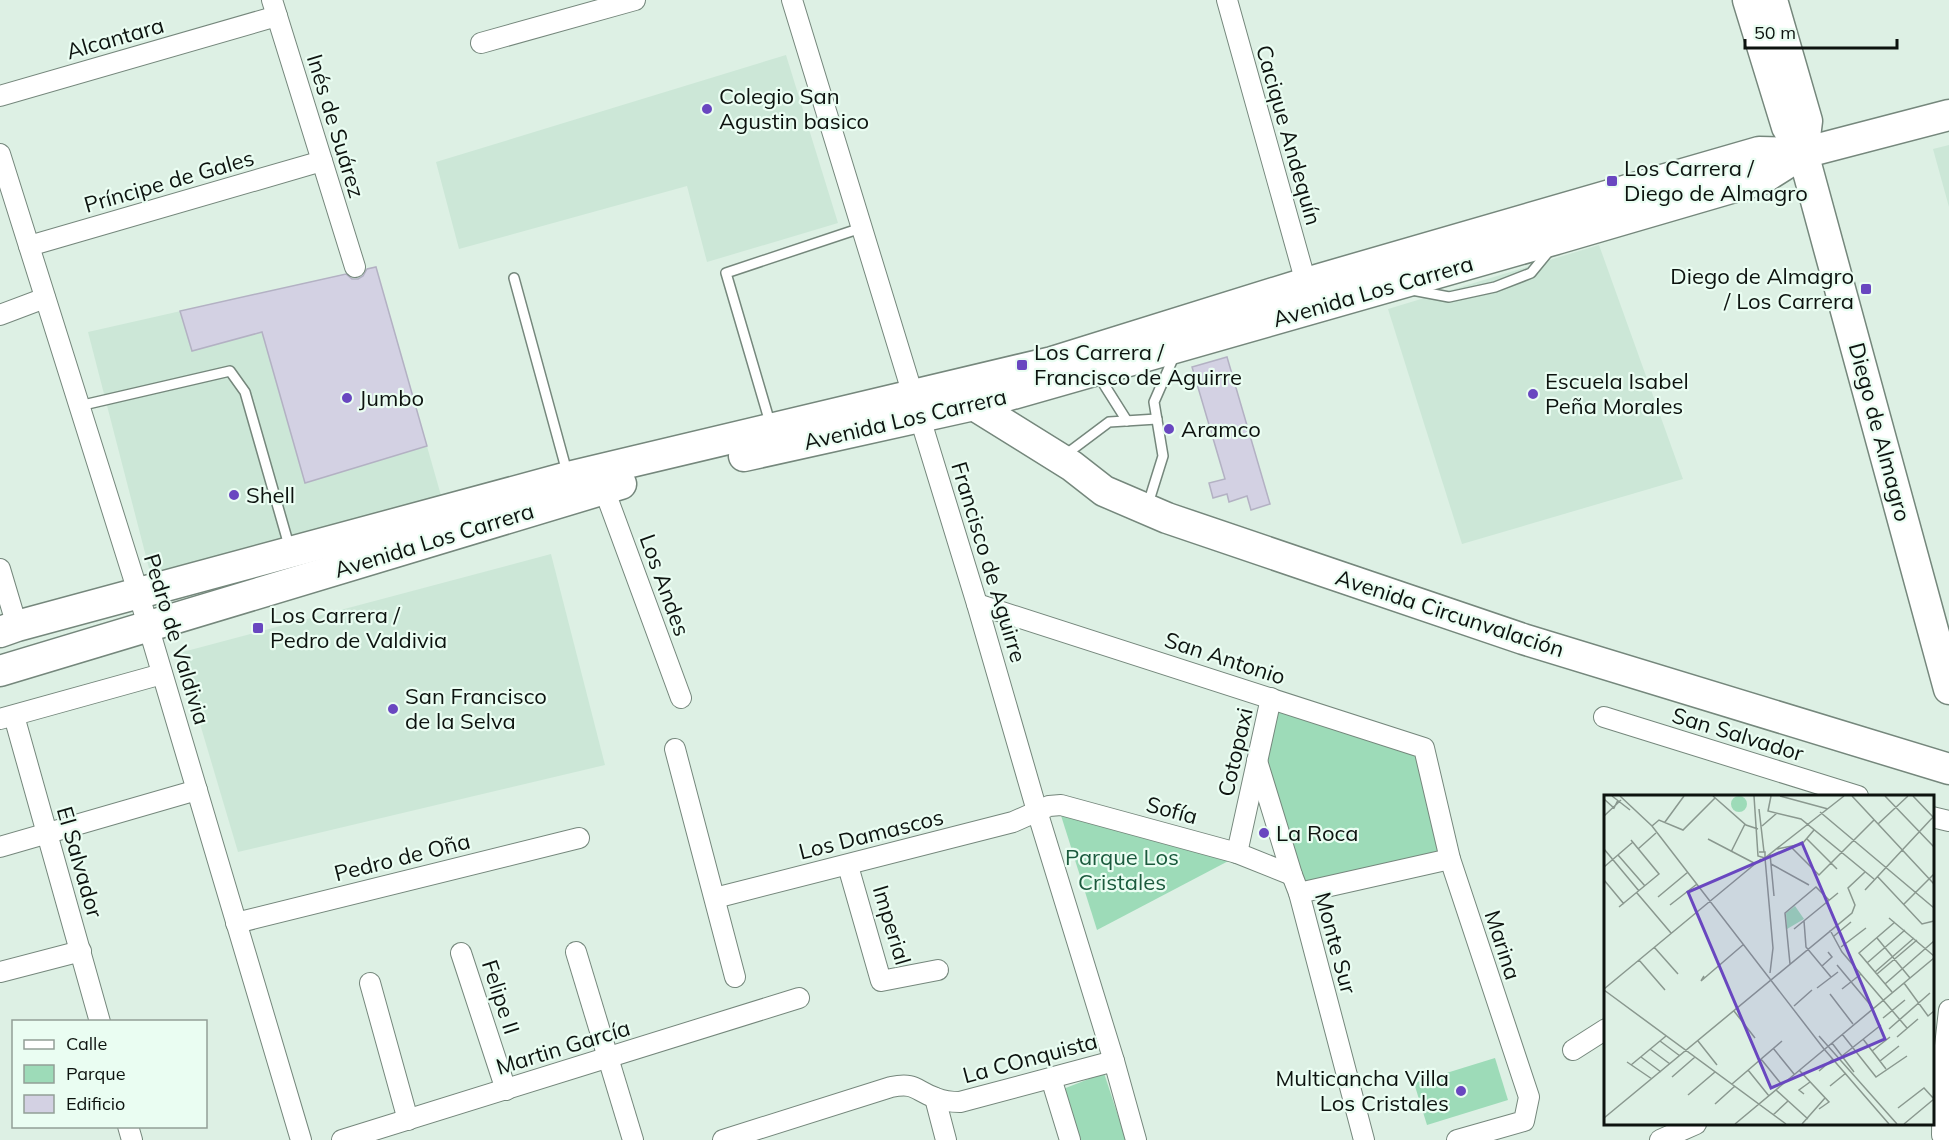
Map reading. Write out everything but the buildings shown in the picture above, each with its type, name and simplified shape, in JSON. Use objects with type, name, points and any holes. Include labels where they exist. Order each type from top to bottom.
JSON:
[{"type":"main road","name":"Diego de Almagro","points":[[1748,0],[1787,127],[1803,153],[1949,689]]},
{"type":"main road","name":"Diego de Almagro","points":[[1772,0],[1807,121],[1803,153]]},
{"type":"main road","name":"Avenida Los Carrera","points":[[0,671],[604,489],[916,406],[1306,283],[1758,152],[1803,153],[1949,115]]},
{"type":"main road","name":"Avenida Los Carrera","points":[[9,629],[138,592],[568,477],[772,428],[916,406],[974,405],[1762,179],[1803,153]]},
{"type":"main road","name":"Avenida Circunvalación","points":[[974,405],[1060,458],[1104,491],[1178,522],[1522,639],[1949,770]]},
{"type":"main road","name":"Diego de Almagro","points":[[1927,607],[1949,648]]},
{"type":"street","points":[[481,43],[635,0]]},
{"type":"street","name":"Francisco de Aguirre","points":[[792,0],[977,604],[1136,1140]]},
{"type":"street","name":"Cacique Andequín","points":[[1227,0],[1306,283]]},
{"type":"street","name":"Alcantara","points":[[0,96],[274,8]]},
{"type":"street","name":"Inés de Suárez","points":[[274,8],[355,267]]},
{"type":"street","name":"Pedro de Valdivia","points":[[0,154],[138,592],[301,1140]]},
{"type":"street","name":"Príncipe de Gales","points":[[29,246],[322,162]]},
{"type":"street","points":[[0,315],[45,297]]},
{"type":"street","name":"Los Andes","points":[[604,489],[681,698]]},
{"type":"street","points":[[0,569],[9,629]]},
{"type":"street","name":"San Antonio","points":[[977,604],[1424,748],[1432,782]]},
{"type":"street","points":[[7,718],[162,674]]},
{"type":"street","name":"Cotopaxi","points":[[1237,853],[1272,698]]},
{"type":"street","name":"San Salvador","points":[[1604,717],[1855,795]]},
{"type":"street","name":"El Salvador","points":[[7,718],[48,834],[99,1020]]},
{"type":"street","points":[[675,749],[735,977]]},
{"type":"street","name":"Monte Sur","points":[[1257,760],[1295,884],[1364,1140]]},
{"type":"street","name":"Marina","points":[[1432,782],[1450,859],[1529,1097],[1524,1121],[1457,1140]]},
{"type":"street","points":[[0,847],[197,790]]},
{"type":"street","name":"Sofía","points":[[1037,811],[1049,806],[1061,805],[1237,853],[1295,884]]},
{"type":"street","name":"Los Damascos","points":[[716,898],[1013,822],[1037,811]]},
{"type":"street","points":[[1934,817],[1949,821]]},
{"type":"street","name":"Pedro de Oña","points":[[236,923],[579,838]]},
{"type":"street","points":[[1295,884],[1450,859]]},
{"type":"street","name":"Imperial","points":[[848,866],[881,981],[938,970]]},
{"type":"street","points":[[0,972],[81,951]]},
{"type":"street","points":[[576,952],[633,1140]]},
{"type":"street","name":"Felipe II","points":[[461,953],[506,1090]]},
{"type":"street","points":[[370,983],[408,1120]]},
{"type":"street","name":"Martin García","points":[[342,1140],[799,999]]},
{"type":"street","points":[[1945,1140],[1942,1135],[1943,1076],[1939,1037],[1949,1010]]},
{"type":"street","points":[[1573,1050],[1604,1030]]},
{"type":"street","name":"La COnquista","points":[[723,1140],[891,1086],[904,1084],[935,1098],[960,1102],[1114,1060]]},
{"type":"street","points":[[1051,1078],[1070,1140]]},
{"type":"street","points":[[935,1098],[946,1140]]},
{"type":"street","points":[[1660,1140],[1694,1125]]},
{"type":"lane","points":[[772,428],[726,273],[861,228]]},
{"type":"lane","points":[[514,278],[568,477]]},
{"type":"lane","points":[[1146,509],[1163,456],[1154,402],[1178,346]]},
{"type":"lane","points":[[1095,370],[1127,422]]},
{"type":"lane","points":[[79,406],[230,371],[245,392],[291,552]]},
{"type":"lane","points":[[1060,458],[1109,422],[1157,419]]},
{"type":"shaded area","name":"Colegio San Agustin basico","points":[[786,55],[838,223],[707,262],[687,186],[459,249],[436,162]]},
{"type":"shaded area","points":[[1949,145],[1949,207],[1933,149]]},
{"type":"shaded area","name":"Escuela Isabel Peña Morales","points":[[1599,245],[1683,479],[1462,544],[1388,309]]},
{"type":"shaded area","points":[[376,267],[442,499],[151,576],[88,332]]},
{"type":"shaded area","name":"San Francisco de la Selva","points":[[551,554],[605,765],[238,852],[179,653]]},
{"type":"green space","points":[[1277,705],[1417,754],[1442,852],[1307,886],[1260,760]]},
{"type":"green space","name":"Parque Los Cristales","points":[[1059,809],[1236,857],[1097,930]]},
{"type":"green space","name":"Multicancha Villa Los Cristales","points":[[1495,1058],[1508,1100],[1427,1125],[1414,1083]]},
{"type":"green space","points":[[1104,1073],[1126,1140],[1074,1140],[1058,1091]]},
{"type":"place","name":"Colegio San Agustin basico","points":[[707,109]]},
{"type":"place","name":"Los Carrera / Diego de Almagro","points":[[1612,181]]},
{"type":"place","name":"Diego de Almagro / Los Carrera","points":[[1866,289]]},
{"type":"place","name":"Los Carrera / Francisco de Aguirre","points":[[1022,365]]},
{"type":"place","name":"Escuela Isabel Peña Morales","points":[[1533,394]]},
{"type":"place","name":"Jumbo","points":[[347,398]]},
{"type":"place","name":"Aramco","points":[[1169,429]]},
{"type":"place","name":"Shell","points":[[234,495]]},
{"type":"place","name":"Los Carrera / Pedro de Valdivia","points":[[258,628]]},
{"type":"place","name":"San Francisco de la Selva","points":[[393,709]]},
{"type":"place","name":"La Roca","points":[[1264,833]]},
{"type":"place","name":"Multicancha Villa Los Cristales","points":[[1461,1091]]}]
